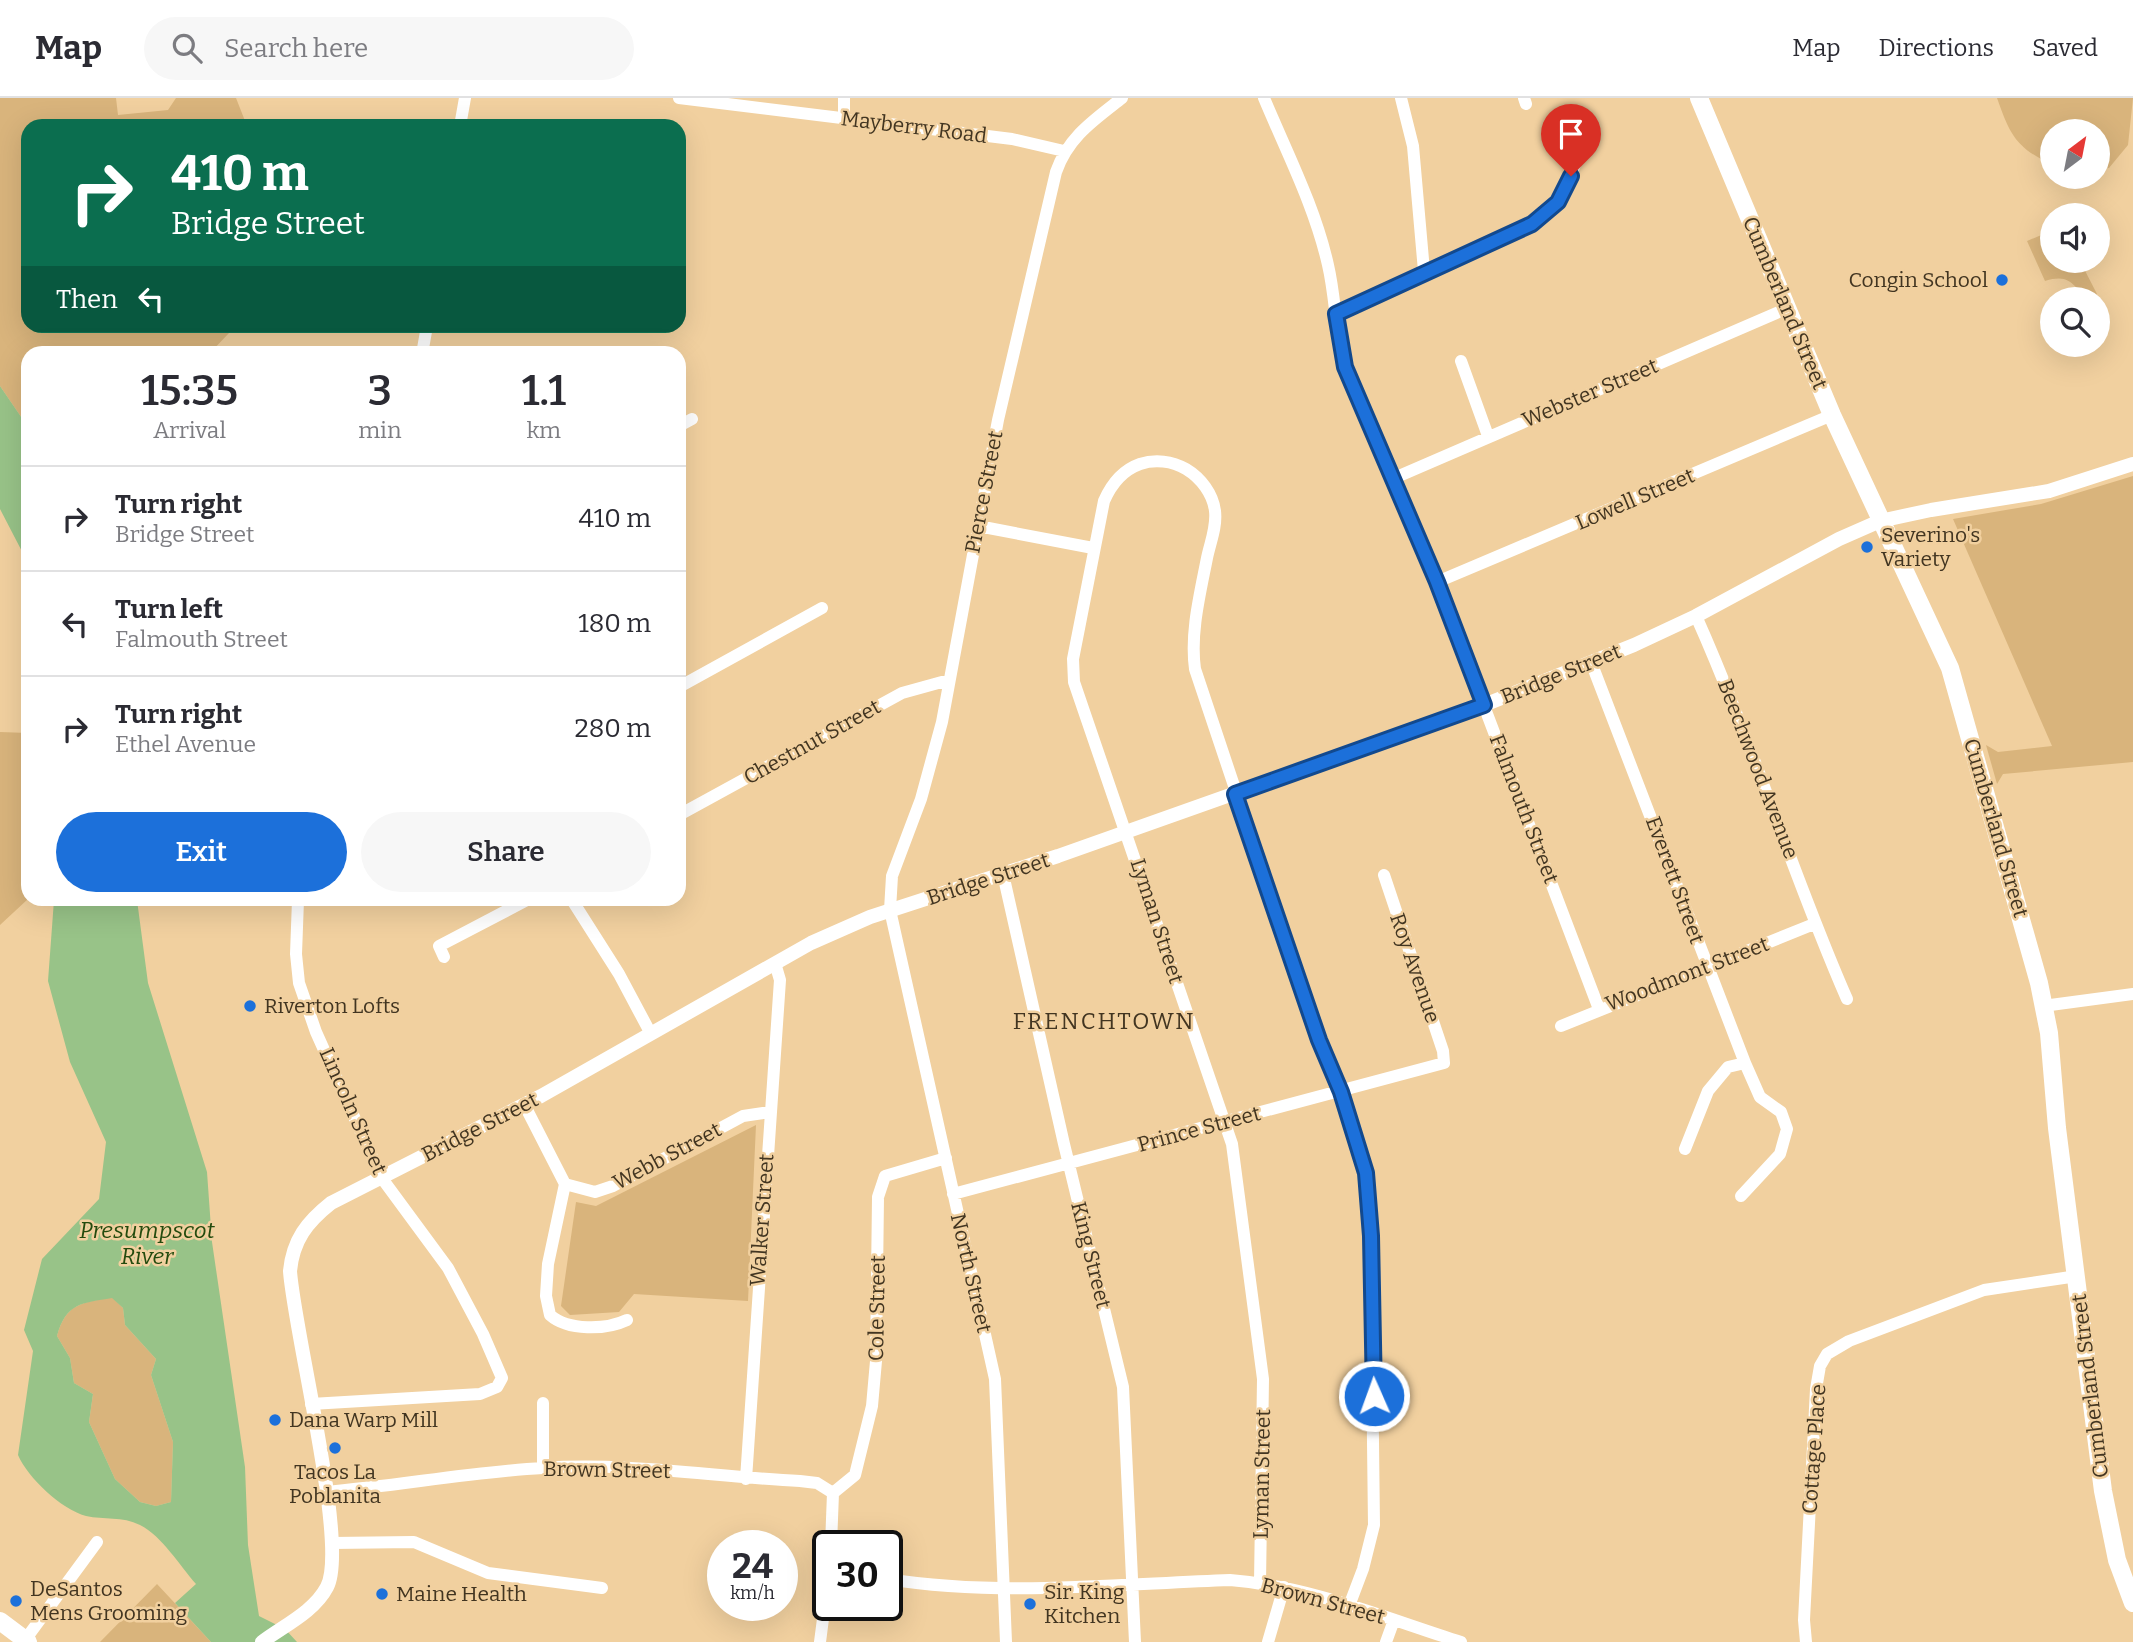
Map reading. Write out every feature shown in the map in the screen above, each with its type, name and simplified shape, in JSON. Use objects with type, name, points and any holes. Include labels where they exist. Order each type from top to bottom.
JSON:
[{"type":"main road","name":"Cumberland Street","points":[[1699,98],[1832,415],[1956,686],[2043,1006],[2104,1501],[2117,1560],[2133,1603]]},
{"type":"main road","points":[[0,1621],[27,1641]]},
{"type":"street","points":[[461,119],[465,98]]},
{"type":"street","name":"Mayberry Road","points":[[679,98],[725,101],[1012,139],[1064,151]]},
{"type":"street","points":[[844,98],[844,118]]},
{"type":"street","name":"Pierce Street","points":[[890,910],[892,876],[930,768],[1008,375],[1064,151],[1092,122],[1122,98]]},
{"type":"street","name":"Falmouth Street","points":[[1264,98],[1317,226],[1328,264],[1345,367],[1437,582],[1599,1009]]},
{"type":"street","points":[[1401,98],[1413,146],[1424,271]]},
{"type":"street","points":[[1336,314],[1424,271],[1514,233],[1541,218],[1564,192],[1580,152]]},
{"type":"street","name":"Webster Street","points":[[1392,479],[1788,308]]},
{"type":"street","points":[[1461,361],[1488,436]]},
{"type":"street","name":"Lowell Street","points":[[1437,582],[1832,415]]},
{"type":"street","points":[[686,422],[692,419]]},
{"type":"street","name":"Lyman Street","points":[[1235,794],[1200,689],[1194,659],[1195,626],[1215,525],[1214,503],[1205,486],[1192,473],[1175,464],[1157,461],[1136,465],[1116,480],[1109,490],[1093,548],[1073,659],[1074,682],[1227,1123],[1261,1347],[1264,1455],[1260,1583]]},
{"type":"street","name":"Bridge Street","points":[[262,1642],[302,1615],[327,1587],[332,1543],[291,1281],[294,1249],[313,1218],[339,1198],[524,1104],[811,943],[890,910],[1235,794],[1484,705],[1696,616],[1839,538],[1881,522],[1931,510],[2049,491],[2133,464]]},
{"type":"street","points":[[978,526],[1093,548]]},
{"type":"street","points":[[686,683],[822,608]]},
{"type":"street","name":"Beechwood Avenue","points":[[1696,616],[1771,800],[1814,924],[1847,999]]},
{"type":"street","name":"Everett Street","points":[[1591,662],[1745,1063],[1760,1097],[1781,1112],[1787,1129],[1780,1154],[1741,1196]]},
{"type":"street","name":"Chestnut Street","points":[[686,811],[902,693],[949,680]]},
{"type":"street","points":[[1235,794],[1319,1040],[1341,1092],[1361,1153],[1370,1193],[1376,1492],[1370,1548],[1349,1606]]},
{"type":"street","name":"King Street","points":[[1003,874],[1069,1163],[1124,1387],[1135,1642]]},
{"type":"street","name":"Roy Avenue","points":[[1384,875],[1443,1051],[1444,1063]]},
{"type":"street","name":"Lincoln Street","points":[[298,906],[296,954],[299,984],[316,1032],[381,1177],[448,1268],[483,1334],[502,1378],[497,1387],[480,1394],[311,1405]]},
{"type":"street","points":[[444,957],[439,946],[516,906]]},
{"type":"street","points":[[576,906],[619,974],[651,1034]]},
{"type":"street","name":"North Street","points":[[890,910],[995,1380],[1006,1642]]},
{"type":"street","name":"Woodmont Street","points":[[1561,1026],[1814,924]]},
{"type":"street","name":"Walker Street","points":[[746,1479],[780,980],[775,963]]},
{"type":"street","points":[[2043,1006],[2133,994]]},
{"type":"street","name":"Prince Street","points":[[953,1194],[1444,1063]]},
{"type":"street","points":[[1685,1149],[1708,1091],[1728,1066],[1745,1063]]},
{"type":"street","points":[[524,1104],[565,1184],[548,1264],[546,1296],[550,1315],[565,1325],[574,1326],[620,1324],[627,1320]]},
{"type":"street","name":"Webb Street","points":[[565,1184],[595,1192],[632,1177],[743,1116],[770,1112]]},
{"type":"street","name":"Cole Street","points":[[834,1493],[855,1475],[875,1383],[881,1185],[885,1176],[946,1158]]},
{"type":"street","name":"Cottage Place","points":[[1806,1642],[1804,1620],[1816,1389],[1820,1366],[1826,1354],[1849,1341],[1964,1295],[2077,1276]]},
{"type":"street","points":[[543,1403],[543,1468]]},
{"type":"street","name":"Brown Street","points":[[325,1492],[543,1468],[638,1468],[817,1483],[834,1493]]},
{"type":"street","points":[[832,1530],[834,1493]]},
{"type":"street","points":[[27,1641],[97,1542]]},
{"type":"street","points":[[332,1543],[414,1542],[488,1573],[602,1588]]},
{"type":"street","name":"Brown Street","points":[[903,1581],[935,1586],[1005,1588],[1230,1580],[1260,1583],[1284,1587],[1349,1606],[1461,1642]]},
{"type":"street","points":[[1268,1642],[1284,1587]]},
{"type":"street","points":[[1387,1642],[1394,1620]]},
{"type":"street","points":[[820,1642],[823,1621]]},
{"type":"shaded area","points":[[0,98],[116,98],[118,115],[168,110],[176,98],[236,98],[244,119],[21,119],[21,333],[229,333],[217,346],[21,346],[21,417],[0,386]]},
{"type":"shaded area","points":[[1997,98],[2133,98],[2128,145],[2110,167],[2110,119],[2040,119],[2040,158],[2022,146],[2006,122]]},
{"type":"shaded area","points":[[2040,236],[2040,270],[2027,241]]},
{"type":"shaded area","points":[[2041,273],[2086,273],[2093,287],[2076,287],[2062,279],[2045,281]]},
{"type":"shaded area","points":[[2133,476],[2133,762],[2003,774],[1997,784],[1986,745],[1998,752],[2052,746],[1953,519],[2041,504]]},
{"type":"shaded area","points":[[0,732],[21,733],[21,906],[0,925]]},
{"type":"shaded area","points":[[756,1125],[748,1301],[634,1294],[619,1312],[570,1315],[561,1306],[576,1202],[596,1206]]},
{"type":"shaded area","points":[[112,1297],[123,1308],[125,1325],[156,1359],[151,1375],[173,1442],[171,1502],[156,1506],[140,1502],[115,1479],[89,1422],[93,1394],[74,1383],[70,1358],[57,1336],[65,1317],[77,1306]]},
{"type":"shaded area","points":[[157,1584],[211,1642],[100,1642]]},
{"type":"water","points":[[0,386],[21,417],[21,550],[0,509]]},
{"type":"water","name":"Presumpscot River","points":[[54,906],[138,906],[148,983],[207,1172],[212,1242],[245,1467],[248,1545],[259,1616],[285,1629],[297,1642],[211,1642],[175,1603],[196,1584],[156,1536],[133,1522],[86,1516],[66,1507],[37,1483],[18,1455],[33,1351],[24,1330],[42,1259],[99,1199],[106,1142],[70,1062],[48,981]],"holes":[[[112,1298],[123,1308],[125,1325],[156,1359],[151,1375],[173,1442],[171,1502],[156,1506],[140,1502],[115,1479],[89,1422],[93,1394],[74,1383],[70,1358],[57,1336],[70,1311],[92,1301]]]},
{"type":"place","name":"Congin School","points":[[2002,280]]},
{"type":"place","name":"Severino's Variety","points":[[1867,547]]},
{"type":"place","name":"Riverton Lofts","points":[[250,1006]]},
{"type":"place","name":"Dana Warp Mill","points":[[275,1420]]},
{"type":"place","name":"Tacos La Poblanita","points":[[335,1448]]},
{"type":"place","name":"Maine Health","points":[[382,1594]]},
{"type":"place","name":"DeSantos Mens Grooming","points":[[16,1601]]},
{"type":"place","name":"Sir. King Kitchen","points":[[1030,1604]]},
{"type":"district","name":"FRENCHTOWN","points":[[1104,1021]]},
{"type":"route","points":[[1374,1396],[1370,1193],[1366,1173],[1341,1092],[1319,1040],[1235,794],[1484,705],[1437,582],[1345,367],[1339,348],[1336,314],[1409,278],[1532,224],[1558,202],[1571,176]]}]
